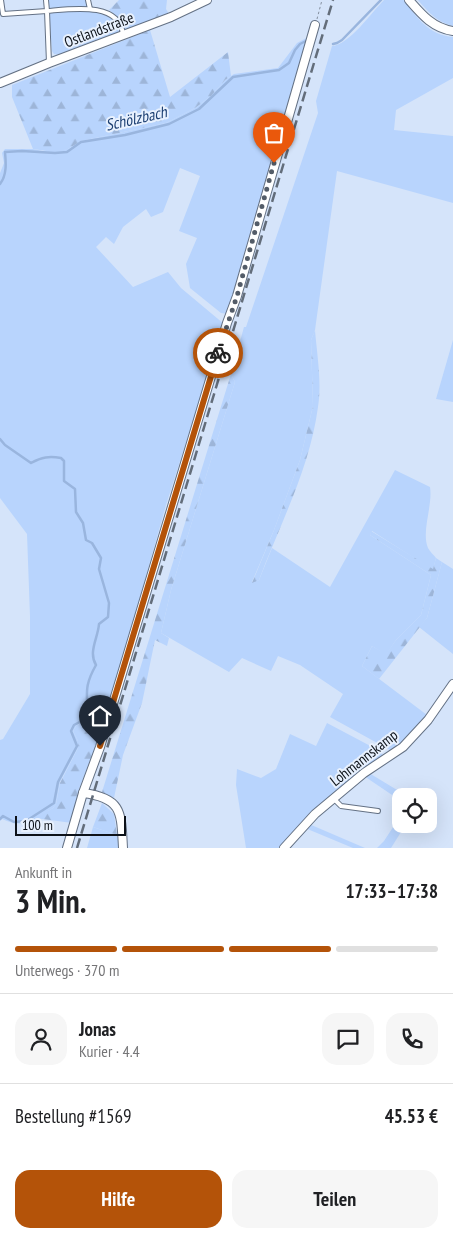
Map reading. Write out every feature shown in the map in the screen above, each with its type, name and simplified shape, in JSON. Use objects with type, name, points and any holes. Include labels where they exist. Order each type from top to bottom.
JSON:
[{"type":"street","name":"Ostlandstraße","points":[[0,83],[171,17],[207,0]]},
{"type":"street","points":[[409,0],[430,22],[442,29],[453,31]]},
{"type":"street","points":[[67,848],[83,793],[100,746],[227,323],[237,296],[315,25]]},
{"type":"street","name":"Lohmannskamp","points":[[284,848],[316,814],[364,773],[403,747],[428,720],[453,684]]},
{"type":"street","points":[[83,793],[109,799],[119,810],[123,848]]},
{"type":"lane","points":[[1,0],[3,14],[90,9],[109,14],[118,20],[122,27],[123,35]]},
{"type":"lane","points":[[46,0],[49,63]]},
{"type":"lane","points":[[88,0],[90,9]]},
{"type":"lane","points":[[334,799],[341,806],[378,811]]},
{"type":"path","points":[[315,25],[322,0]]},
{"type":"green space","points":[[48,0],[87,0],[88,11],[114,20],[117,24],[118,34],[62,55],[54,54],[52,51]]},
{"type":"green space","points":[[119,0],[167,0],[166,9],[169,14],[125,32],[119,18],[109,10]]},
{"type":"green space","points":[[384,0],[404,0],[419,19],[430,29],[445,36],[453,37],[453,78],[396,110],[394,130],[453,136],[453,203],[337,171],[315,330],[311,340],[313,406],[300,460],[252,582],[259,580],[272,548],[330,587],[395,470],[430,487],[426,541],[428,548],[436,558],[433,570],[372,531],[370,535],[431,575],[421,615],[396,640],[386,655],[372,646],[362,666],[427,715],[411,736],[402,744],[390,750],[330,717],[343,694],[300,665],[278,656],[271,671],[242,658],[229,672],[161,633],[171,590],[235,382],[231,374],[244,327],[246,327],[318,113],[316,101],[332,46],[346,40],[353,34]]},
{"type":"green space","points":[[418,0],[453,0],[453,26],[433,16]]},
{"type":"green space","points":[[150,30],[170,97],[228,52],[231,76],[211,96],[195,108],[166,123],[81,141],[68,149],[53,152],[33,149],[12,97],[12,85]]},
{"type":"green space","points":[[310,36],[228,314],[221,313],[190,288],[186,264],[197,238],[179,231],[200,176],[180,168],[163,212],[151,217],[146,209],[123,227],[114,244],[106,237],[96,247],[133,287],[168,272],[181,288],[224,324],[166,505],[106,719],[89,712],[88,718],[76,726],[73,731],[78,741],[78,748],[60,782],[56,804],[53,808],[29,822],[17,823],[2,819],[0,821],[0,740],[3,739],[30,694],[27,534],[0,498],[0,173],[4,163],[2,153],[5,149],[43,151],[68,149],[81,141],[166,123],[195,108],[234,74],[278,68],[297,43]]},
{"type":"green space","points":[[315,330],[320,388],[314,430],[301,474],[285,517],[259,580],[252,583],[300,460],[313,406],[311,340]]},
{"type":"green space","points":[[453,340],[453,402],[436,399]]},
{"type":"green space","points":[[231,374],[235,382],[171,590],[161,633],[169,638],[167,646],[155,640],[142,703],[123,755],[114,798],[102,792]]},
{"type":"green space","points":[[371,531],[433,569],[436,558],[442,562],[427,618],[379,679],[362,666],[372,646],[386,654],[396,640],[421,615],[431,575],[370,535]]},
{"type":"green space","points":[[442,562],[453,569],[453,654],[419,627],[427,618]]},
{"type":"green space","points":[[89,712],[106,719],[78,792],[72,823],[35,818],[53,808],[56,804],[60,783],[78,748],[78,741],[73,731],[76,726],[88,718]]},
{"type":"green space","points":[[327,723],[378,750],[383,755],[361,773],[281,848],[246,848],[236,785],[237,769],[261,778],[276,769],[290,734],[316,746]]},
{"type":"green space","points":[[369,773],[394,788],[392,788],[392,795],[364,776]]},
{"type":"green space","points":[[102,803],[114,814],[117,835],[93,827]]},
{"type":"green space","points":[[309,824],[365,848],[353,848],[305,828]]},
{"type":"green space","points":[[93,827],[117,835],[120,848],[87,848]]},
{"type":"green space","points":[[392,829],[392,833],[400,833],[391,848],[377,848]]},
{"type":"waterway","name":"Schölzbach","points":[[333,44],[342,40],[381,0]]},
{"type":"waterway","name":"Schölzbach","points":[[0,184],[5,173],[5,152],[67,152],[81,142],[125,135],[169,124],[199,109],[233,77],[279,70],[289,63],[300,44],[308,40]]},
{"type":"waterway","name":"Schölzbach","points":[[0,439],[5,445],[31,463],[49,457],[61,458],[64,461],[64,481],[75,489],[76,512],[83,523],[86,540],[92,543],[101,558],[99,569],[109,603],[108,617],[99,624],[94,645],[93,655],[96,665],[89,679],[87,718],[74,725],[71,731],[77,746],[58,782],[54,803],[26,821],[14,822],[3,816],[0,819]]},
{"type":"railway","points":[[77,848],[333,0]]},
{"type":"way so far","points":[[218,353],[237,296],[274,163]]},
{"type":"route","points":[[100,746],[218,353]]}]
